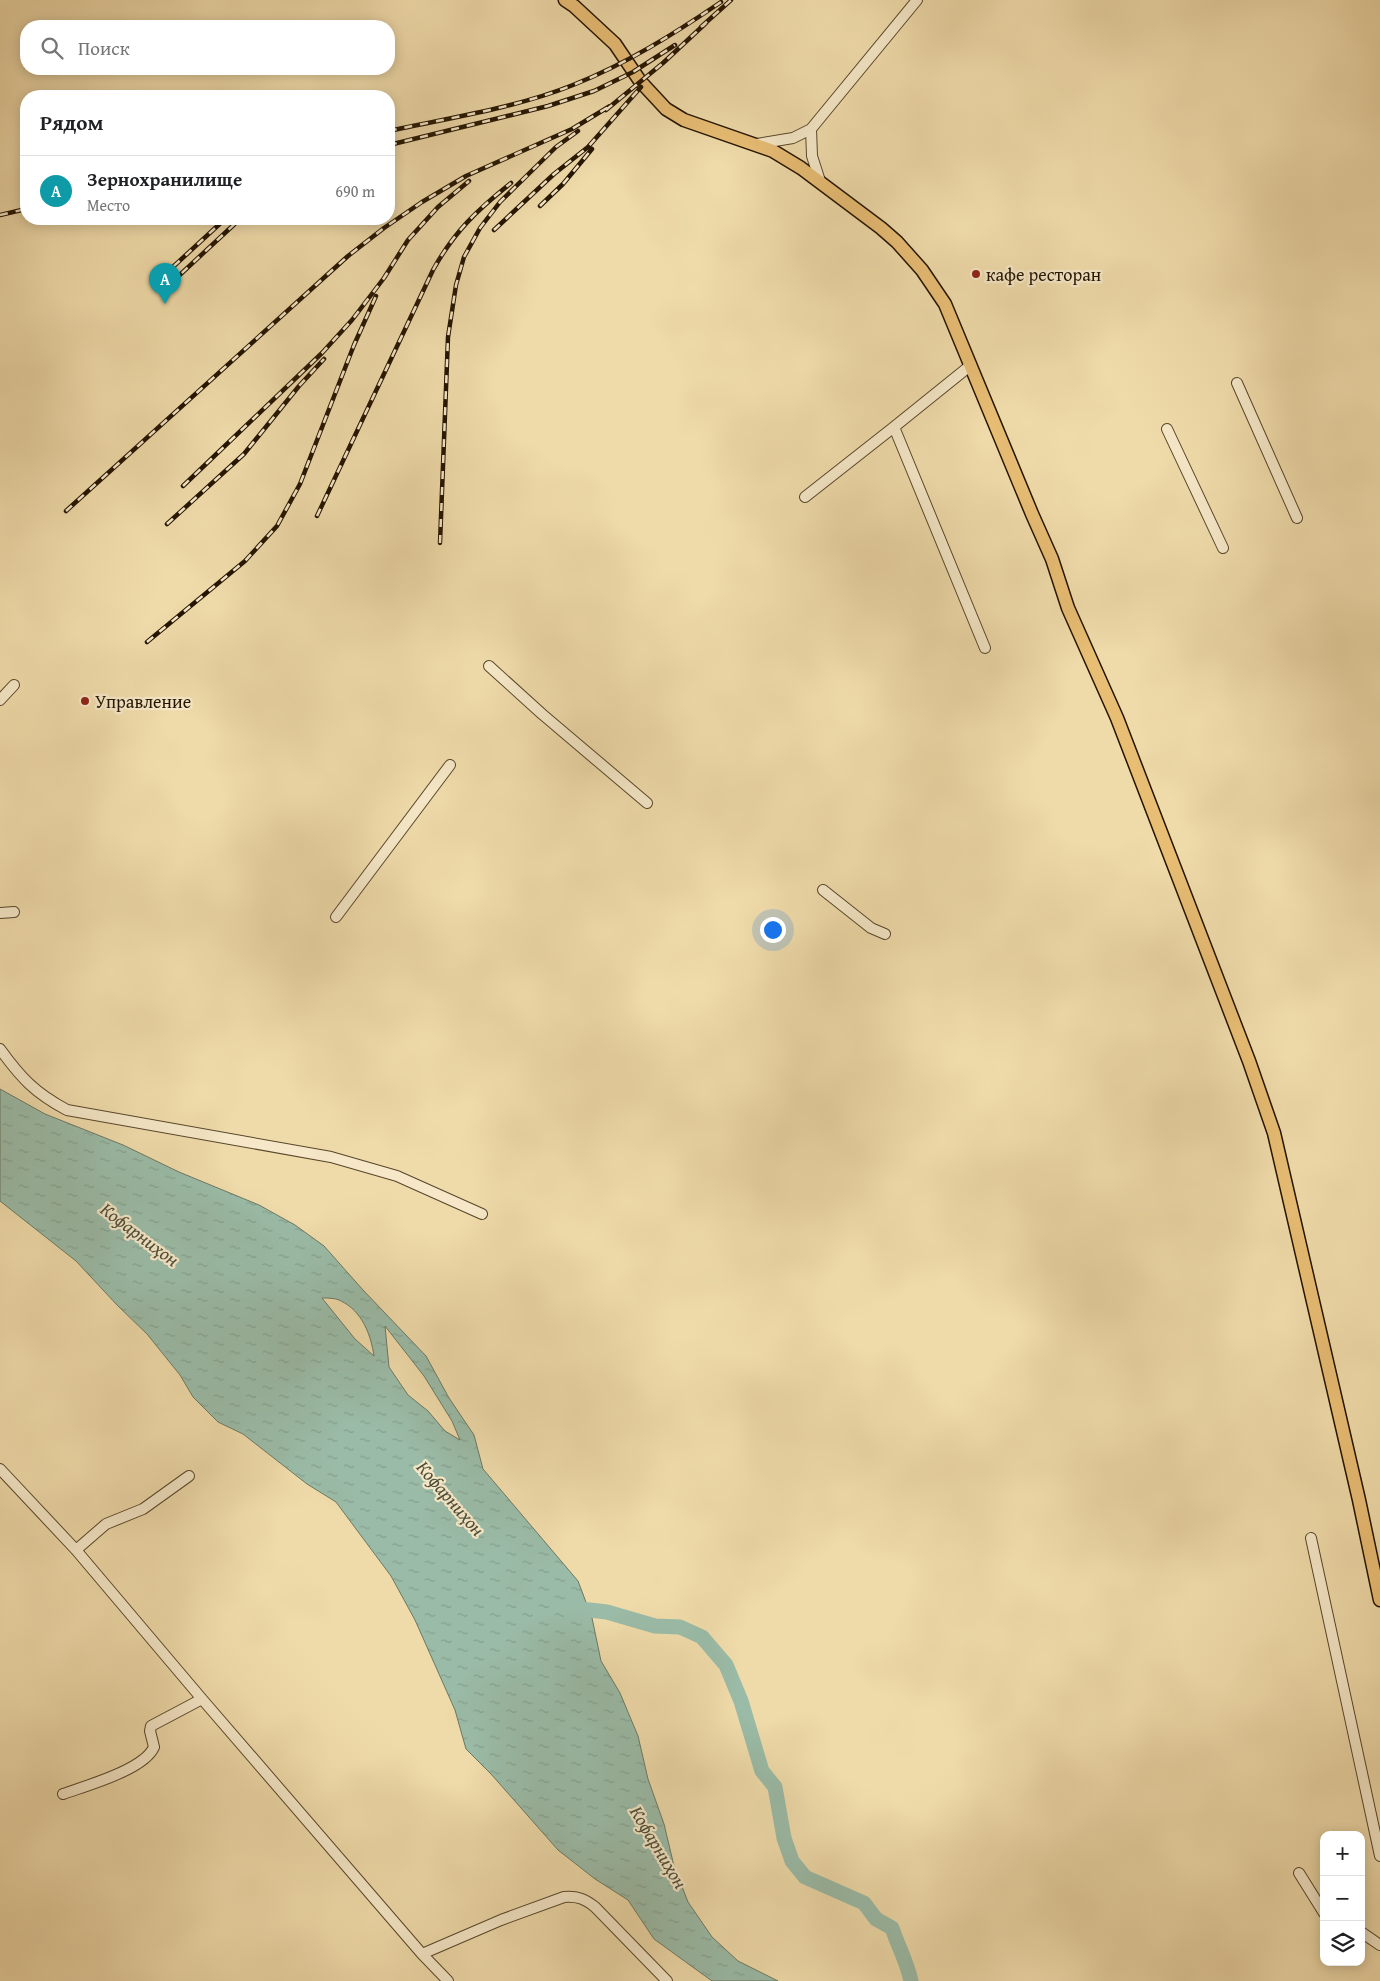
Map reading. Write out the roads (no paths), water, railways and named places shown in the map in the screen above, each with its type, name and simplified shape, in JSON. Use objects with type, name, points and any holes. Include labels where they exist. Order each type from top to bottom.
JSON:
[{"type":"main road","points":[[565,0],[615,44],[640,82],[674,115],[691,123],[757,144],[779,155],[820,181],[897,242],[922,270],[945,304],[1052,559],[1068,608],[1117,718],[1249,1061],[1274,1133],[1359,1500],[1380,1600]]},
{"type":"street","points":[[757,144],[793,138],[810,129],[917,0]]},
{"type":"street","points":[[810,129],[812,156],[820,181]]},
{"type":"street","points":[[805,497],[971,365]]},
{"type":"street","points":[[1237,383],[1297,518]]},
{"type":"street","points":[[894,427],[985,648]]},
{"type":"street","points":[[1167,429],[1223,548]]},
{"type":"street","points":[[489,666],[542,714],[647,803]]},
{"type":"street","points":[[0,700],[14,685]]},
{"type":"street","points":[[336,918],[450,765]]},
{"type":"street","points":[[823,890],[871,928],[885,934]]},
{"type":"street","points":[[0,913],[14,912]]},
{"type":"street","points":[[0,1049],[27,1083],[45,1098],[66,1110],[331,1157],[397,1176],[482,1214]]},
{"type":"street","points":[[0,1469],[76,1550],[422,1954],[448,1981]]},
{"type":"street","points":[[76,1550],[106,1524],[143,1509],[189,1476]]},
{"type":"street","points":[[1311,1538],[1380,1856]]},
{"type":"street","points":[[63,1794],[110,1778],[142,1760],[154,1748],[150,1731],[151,1726],[202,1699]]},
{"type":"street","points":[[1298,1873],[1320,1907]]},
{"type":"street","points":[[422,1954],[502,1920],[564,1897],[575,1896],[584,1899],[595,1907],[667,1981]]},
{"type":"street","points":[[1365,1933],[1380,1945]]},
{"type":"water","name":"Кофарниҳон","points":[[0,1089],[45,1114],[123,1145],[179,1172],[259,1205],[295,1225],[324,1246],[426,1356],[449,1398],[474,1435],[483,1469],[578,1581],[592,1618],[601,1661],[620,1693],[638,1736],[648,1779],[664,1824],[674,1866],[688,1902],[712,1937],[738,1961],[778,1981],[712,1981],[654,1939],[628,1900],[595,1879],[558,1850],[491,1774],[466,1749],[455,1710],[415,1620],[391,1576],[336,1502],[307,1484],[243,1434],[218,1422],[193,1397],[180,1375],[147,1334],[76,1261],[0,1201]],"holes":[[[322,1298],[339,1300],[355,1311],[368,1332],[374,1356],[355,1339]],[[385,1326],[424,1376],[452,1421],[460,1440],[445,1431],[428,1411],[408,1395],[389,1367]]]},
{"type":"waterway","points":[[571,1613],[581,1609],[607,1612],[655,1626],[680,1627],[702,1637],[726,1665],[741,1701],[762,1771],[775,1787],[784,1838],[792,1861],[805,1877],[864,1903],[876,1919],[892,1928],[911,1981]]},
{"type":"railway","points":[[701,27],[731,0]]},
{"type":"railway","points":[[395,130],[505,106],[573,85],[612,68],[649,48],[721,2]]},
{"type":"railway","points":[[606,110],[663,63],[706,23]]},
{"type":"railway","points":[[395,144],[548,106],[594,91],[633,72],[675,45]]},
{"type":"railway","points":[[494,230],[554,174],[588,147],[641,87]]},
{"type":"railway","points":[[395,220],[466,176],[572,129],[610,106]]},
{"type":"railway","points":[[440,543],[448,337],[456,285],[464,257],[480,228],[500,202],[556,147],[578,131]]},
{"type":"railway","points":[[540,206],[563,184],[592,149]]},
{"type":"railway","points":[[183,486],[322,353],[352,320],[384,278],[408,240],[438,207],[469,181]]},
{"type":"railway","points":[[317,516],[441,256],[467,222],[511,183]]},
{"type":"railway","points":[[0,215],[20,210]]},
{"type":"railway","points":[[162,277],[218,225]]},
{"type":"railway","points":[[170,284],[234,225]]},
{"type":"railway","points":[[66,511],[348,256],[388,225]]},
{"type":"railway","points":[[147,642],[245,561],[277,526],[300,484],[354,345],[376,296]]},
{"type":"railway","points":[[167,524],[244,454],[299,386],[324,359]]},
{"type":"place","name":"кафе ресторан","points":[[976,274]]},
{"type":"place","name":"Зернохранилище","points":[[165,304]]},
{"type":"place","name":"Управление","points":[[85,701]]}]
